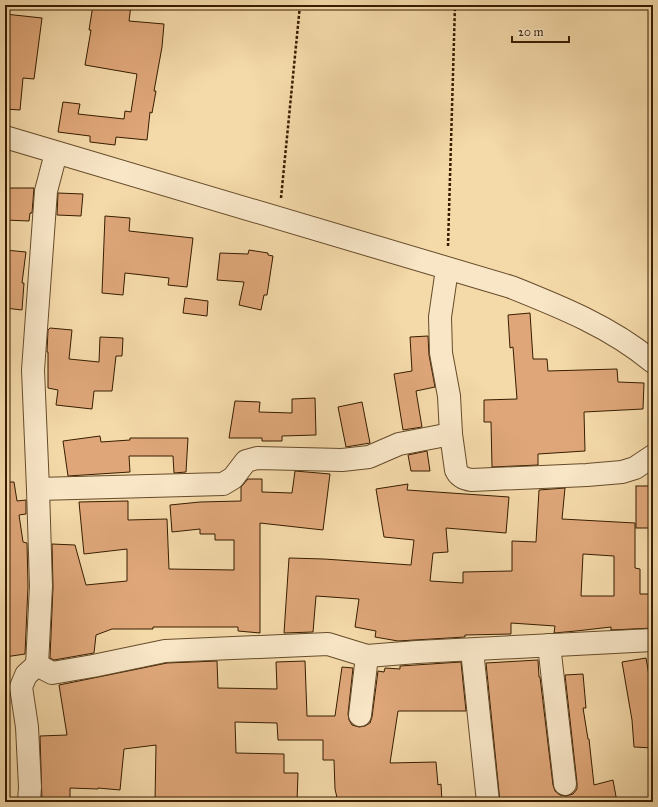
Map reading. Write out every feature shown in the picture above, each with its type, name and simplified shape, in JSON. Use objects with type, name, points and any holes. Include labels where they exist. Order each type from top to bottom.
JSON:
[{"type":"street","points":[[5,137],[511,287],[563,308],[602,327],[653,362]]},
{"type":"street","points":[[29,802],[30,787],[27,727],[13,688],[37,665],[41,586],[33,370],[46,191],[56,153]]},
{"type":"street","points":[[447,269],[440,317],[441,353],[449,396],[451,434],[458,475],[465,479],[472,480],[622,472],[635,468],[653,456]]},
{"type":"street","points":[[38,489],[223,484],[233,478],[246,461],[257,458],[342,460],[369,456],[399,444],[451,434]]},
{"type":"street","points":[[37,665],[52,673],[164,651],[328,644],[368,656],[417,652],[653,640]]},
{"type":"street","points":[[549,645],[565,784]]},
{"type":"street","points":[[472,650],[488,802]]},
{"type":"street","points":[[360,715],[368,656]]},
{"type":"path","points":[[279,219],[300,5]]},
{"type":"path","points":[[447,269],[454,5]]},
{"type":"building","points":[[93,5],[131,5],[129,21],[164,24],[162,47],[154,91],[156,91],[152,113],[150,112],[147,140],[116,137],[115,145],[90,142],[90,136],[58,132],[63,102],[80,104],[78,114],[124,119],[125,111],[131,112],[137,74],[85,65],[91,30],[89,30]]},
{"type":"building","points":[[5,14],[42,18],[34,79],[23,78],[20,110],[5,109]]},
{"type":"building","points":[[5,188],[34,188],[32,213],[30,213],[29,221],[5,220]]},
{"type":"building","points":[[58,193],[83,194],[81,216],[57,215]]},
{"type":"building","points":[[105,216],[130,218],[129,231],[193,238],[187,287],[168,285],[169,278],[125,273],[123,295],[102,293]]},
{"type":"building","points":[[5,250],[26,252],[22,283],[24,283],[22,310],[5,308]]},
{"type":"building","points":[[249,250],[268,253],[268,255],[273,256],[267,295],[264,295],[261,310],[239,305],[244,282],[217,280],[220,253],[248,254]]},
{"type":"building","points":[[185,298],[208,301],[207,316],[183,313]]},
{"type":"building","points":[[530,313],[533,359],[547,359],[548,371],[617,369],[618,382],[644,383],[643,409],[584,412],[585,451],[538,454],[538,465],[492,467],[491,422],[484,422],[484,400],[517,399],[513,347],[510,348],[508,315]]},
{"type":"building","points":[[50,328],[72,330],[69,359],[99,362],[100,337],[123,338],[122,356],[116,356],[112,391],[94,391],[92,409],[56,405],[58,390],[48,388],[47,352],[48,330]]},
{"type":"building","points":[[428,336],[429,355],[435,387],[416,391],[422,427],[403,430],[394,374],[412,371],[410,337]]},
{"type":"building","points":[[315,398],[316,435],[282,436],[282,441],[262,441],[262,438],[229,438],[235,401],[260,402],[259,412],[292,413],[292,399]]},
{"type":"building","points":[[362,402],[370,443],[346,447],[338,407]]},
{"type":"building","points":[[100,436],[101,442],[130,440],[130,438],[188,438],[186,472],[174,473],[173,456],[129,456],[130,472],[68,476],[63,441]]},
{"type":"building","points":[[427,451],[430,471],[411,471],[408,455]]},
{"type":"building","points":[[295,471],[330,474],[323,530],[260,523],[260,633],[238,631],[238,627],[153,627],[153,629],[112,629],[96,635],[94,653],[54,660],[50,658],[53,587],[52,544],[75,545],[86,585],[127,581],[127,549],[84,554],[79,502],[128,501],[128,520],[167,519],[169,569],[234,570],[234,540],[215,540],[215,534],[200,534],[200,529],[172,532],[170,505],[200,502],[241,501],[241,487],[248,479],[262,479],[262,492],[292,493]]},
{"type":"building","points":[[5,482],[14,482],[17,501],[26,500],[26,514],[19,515],[23,542],[27,543],[28,586],[25,654],[5,657]]},
{"type":"building","points":[[408,484],[407,490],[509,497],[506,533],[446,528],[448,552],[433,553],[430,581],[463,583],[463,572],[512,571],[512,541],[536,542],[539,490],[565,488],[562,519],[635,523],[635,568],[640,569],[640,594],[653,594],[653,628],[611,630],[611,627],[554,633],[555,626],[511,623],[511,634],[465,635],[465,637],[398,641],[375,637],[376,631],[355,627],[359,599],[316,596],[313,632],[284,633],[289,558],[411,565],[414,540],[384,537],[376,489]],"holes":[[[583,554],[614,556],[614,596],[581,596]]]},
{"type":"building","points":[[636,486],[653,486],[653,528],[636,528]]},
{"type":"building","points":[[646,658],[653,699],[653,748],[634,747],[632,720],[622,662]]},
{"type":"building","points":[[538,660],[553,785],[555,791],[560,795],[566,796],[573,794],[577,789],[565,675],[583,674],[586,708],[583,708],[589,739],[594,785],[613,780],[617,802],[500,802],[486,663]]},
{"type":"building","points":[[217,661],[218,688],[277,689],[276,662],[305,661],[307,716],[335,716],[342,667],[353,668],[348,714],[352,725],[359,727],[370,723],[378,671],[384,672],[385,668],[400,669],[400,666],[461,662],[466,711],[398,711],[390,763],[436,762],[438,785],[441,784],[442,802],[338,802],[335,789],[334,760],[323,760],[323,740],[278,740],[277,723],[235,722],[236,753],[284,754],[284,773],[298,773],[297,802],[155,802],[156,745],[124,749],[120,790],[70,788],[70,802],[42,802],[40,736],[67,735],[59,685],[167,663]]}]
